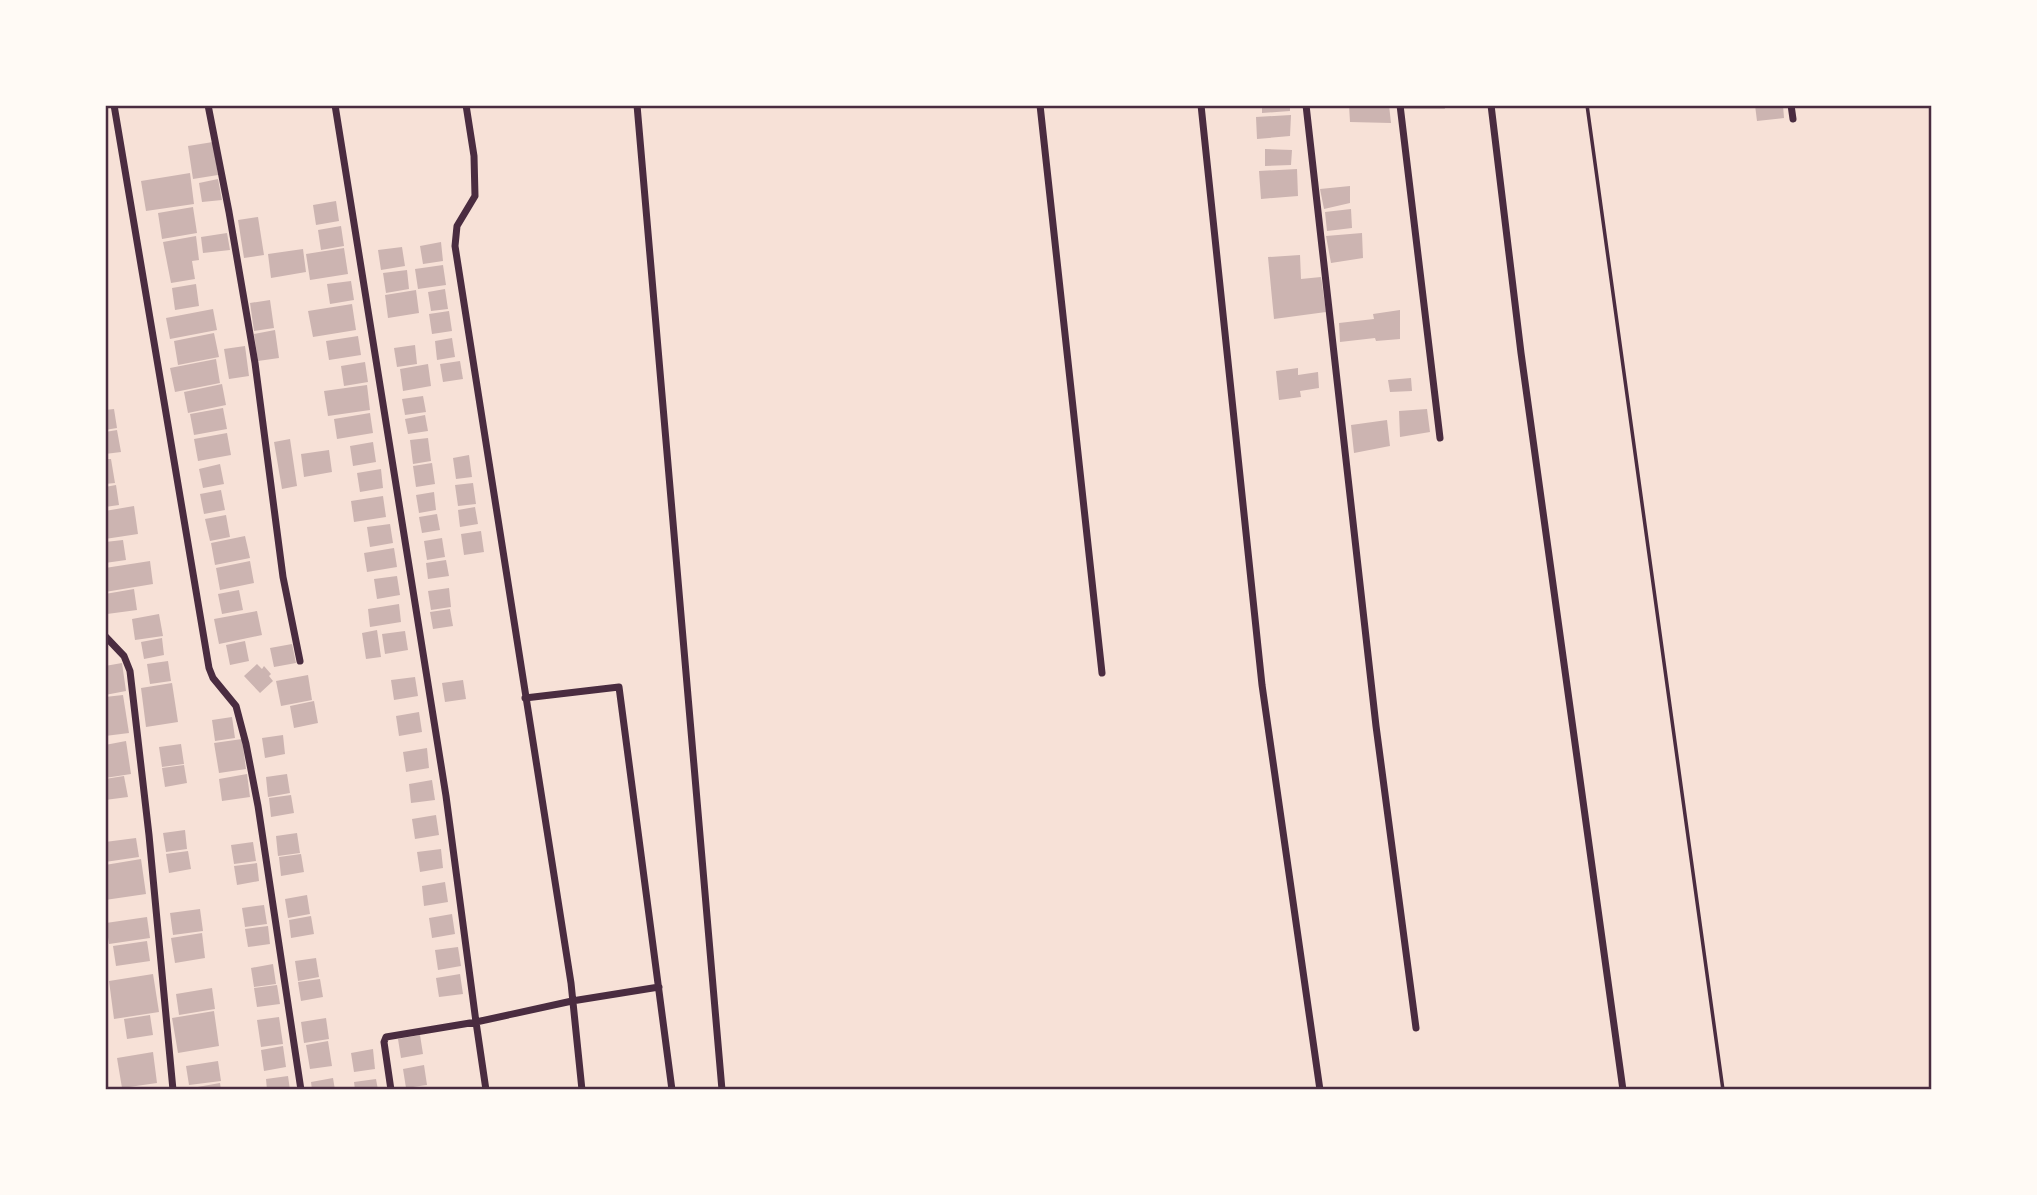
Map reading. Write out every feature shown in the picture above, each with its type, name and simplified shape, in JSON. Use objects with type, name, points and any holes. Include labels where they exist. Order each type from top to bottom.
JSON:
[{"type":"street","points":[[114,105],[209,668],[236,706],[246,744],[258,806],[301,1090]]},
{"type":"street","points":[[208,105],[255,363],[283,577],[300,661]]},
{"type":"street","points":[[335,105],[446,796],[486,1090]]},
{"type":"street","points":[[466,105],[474,156],[475,196],[457,226],[455,246],[571,983],[582,1090]]},
{"type":"street","points":[[637,105],[722,1090]]},
{"type":"street","points":[[1040,105],[1102,673]]},
{"type":"street","points":[[1201,105],[1262,685],[1321,1090]]},
{"type":"street","points":[[1307,105],[1376,726],[1416,1028]]},
{"type":"street","points":[[1400,105],[1440,438]]},
{"type":"street","points":[[1491,105],[1523,367],[1623,1090]]},
{"type":"street","points":[[1791,105],[1793,119]]},
{"type":"street","points":[[105,636],[124,656],[130,671],[149,835],[173,1090]]},
{"type":"street","points":[[525,698],[619,687],[673,1090]]},
{"type":"street","points":[[391,1090],[384,1042],[388,1036],[659,987]]},
{"type":"path","points":[[1587,105],[1723,1090]]},
{"type":"building","points":[[1262,105],[1290,105],[1290,111],[1262,113]]},
{"type":"building","points":[[1349,105],[1389,105],[1391,123],[1350,122]]},
{"type":"building","points":[[1400,105],[1444,105],[1445,109],[1400,109]]},
{"type":"building","points":[[1755,105],[1783,105],[1784,118],[1757,121]]},
{"type":"building","points":[[1291,115],[1290,136],[1257,139],[1256,117]]},
{"type":"building","points":[[213,142],[218,175],[193,179],[188,146]]},
{"type":"building","points":[[1265,149],[1292,150],[1291,165],[1265,166]]},
{"type":"building","points":[[1297,169],[1298,196],[1261,199],[1259,171]]},
{"type":"building","points":[[190,173],[194,204],[146,211],[141,181]]},
{"type":"building","points":[[218,179],[222,200],[202,202],[199,183]]},
{"type":"building","points":[[1350,186],[1350,203],[1324,209],[1320,189]]},
{"type":"building","points":[[336,201],[339,221],[316,225],[313,205]]},
{"type":"building","points":[[193,207],[197,233],[162,239],[158,213]]},
{"type":"building","points":[[1351,209],[1352,228],[1327,231],[1325,212]]},
{"type":"building","points":[[258,217],[264,255],[244,258],[238,220]]},
{"type":"building","points":[[341,226],[344,246],[321,250],[318,230]]},
{"type":"building","points":[[227,233],[230,250],[203,253],[201,237]]},
{"type":"building","points":[[1362,233],[1363,258],[1331,263],[1326,236]]},
{"type":"building","points":[[196,236],[199,260],[192,261],[195,279],[171,283],[163,242]]},
{"type":"building","points":[[441,242],[443,261],[423,264],[420,246]]},
{"type":"building","points":[[402,247],[405,266],[381,270],[378,250]]},
{"type":"building","points":[[344,248],[348,274],[310,280],[306,254]]},
{"type":"building","points":[[303,249],[306,272],[271,278],[268,254]]},
{"type":"building","points":[[1300,255],[1301,279],[1321,277],[1326,312],[1274,319],[1268,257]]},
{"type":"building","points":[[443,265],[446,285],[418,289],[415,269]]},
{"type":"building","points":[[407,270],[409,289],[386,293],[383,273]]},
{"type":"building","points":[[351,281],[354,300],[330,304],[327,284]]},
{"type":"building","points":[[196,284],[199,306],[175,310],[172,288]]},
{"type":"building","points":[[445,289],[448,309],[431,311],[428,292]]},
{"type":"building","points":[[416,290],[419,313],[388,318],[385,295]]},
{"type":"building","points":[[270,300],[274,328],[254,331],[250,303]]},
{"type":"building","points":[[352,304],[356,330],[313,337],[308,311]]},
{"type":"building","points":[[213,309],[217,330],[170,339],[166,318]]},
{"type":"building","points":[[1400,310],[1400,339],[1376,341],[1375,338],[1340,342],[1339,323],[1374,319],[1373,314]]},
{"type":"building","points":[[449,311],[452,331],[432,334],[429,314]]},
{"type":"building","points":[[275,330],[279,358],[258,361],[254,334]]},
{"type":"building","points":[[214,333],[219,357],[178,365],[174,341]]},
{"type":"building","points":[[358,336],[361,355],[329,360],[326,341]]},
{"type":"building","points":[[452,338],[455,357],[437,360],[435,341]]},
{"type":"building","points":[[415,345],[417,364],[397,367],[394,348]]},
{"type":"building","points":[[245,346],[249,376],[229,379],[224,349]]},
{"type":"building","points":[[216,359],[220,383],[175,392],[170,368]]},
{"type":"building","points":[[460,361],[463,379],[443,382],[440,364]]},
{"type":"building","points":[[365,362],[368,382],[344,386],[341,366]]},
{"type":"building","points":[[428,364],[431,386],[403,391],[400,369]]},
{"type":"building","points":[[1298,368],[1298,375],[1318,372],[1319,388],[1300,391],[1301,397],[1279,400],[1276,371]]},
{"type":"building","points":[[1411,378],[1412,391],[1390,392],[1388,380]]},
{"type":"building","points":[[222,384],[226,405],[188,413],[184,392]]},
{"type":"building","points":[[367,385],[370,410],[328,416],[324,391]]},
{"type":"building","points":[[423,396],[426,412],[405,415],[402,399]]},
{"type":"building","points":[[223,408],[227,429],[194,435],[190,414]]},
{"type":"building","points":[[114,409],[117,428],[105,430],[105,410]]},
{"type":"building","points":[[1427,409],[1430,432],[1400,437],[1399,411]]},
{"type":"building","points":[[370,413],[373,433],[337,439],[334,419]]},
{"type":"building","points":[[425,415],[428,431],[408,434],[405,419]]},
{"type":"building","points":[[1387,420],[1390,446],[1354,453],[1351,425]]},
{"type":"building","points":[[117,430],[121,452],[105,454],[105,432]]},
{"type":"building","points":[[227,433],[231,455],[198,461],[194,439]]},
{"type":"building","points":[[428,438],[431,461],[413,464],[410,440]]},
{"type":"building","points":[[290,439],[297,486],[282,489],[274,442]]},
{"type":"building","points":[[373,442],[376,462],[353,466],[350,446]]},
{"type":"building","points":[[329,450],[332,472],[304,477],[301,454]]},
{"type":"building","points":[[469,455],[472,477],[456,479],[453,458]]},
{"type":"building","points":[[105,459],[111,459],[115,483],[105,484]]},
{"type":"building","points":[[432,463],[435,484],[416,487],[413,466]]},
{"type":"building","points":[[220,464],[224,484],[203,488],[199,469]]},
{"type":"building","points":[[381,469],[383,488],[360,492],[357,473]]},
{"type":"building","points":[[473,483],[476,504],[458,506],[455,485]]},
{"type":"building","points":[[116,485],[119,505],[105,507],[105,487]]},
{"type":"building","points":[[221,490],[225,510],[204,514],[200,494]]},
{"type":"building","points":[[434,492],[436,510],[419,513],[416,495]]},
{"type":"building","points":[[383,496],[386,517],[354,522],[351,501]]},
{"type":"building","points":[[134,506],[138,534],[105,539],[105,511]]},
{"type":"building","points":[[475,507],[478,524],[460,527],[458,510]]},
{"type":"building","points":[[437,514],[440,530],[422,533],[419,517]]},
{"type":"building","points":[[226,515],[230,537],[210,541],[205,519]]},
{"type":"building","points":[[390,524],[393,543],[370,547],[367,527]]},
{"type":"building","points":[[481,531],[484,552],[464,555],[461,534]]},
{"type":"building","points":[[245,536],[250,558],[215,565],[211,543]]},
{"type":"building","points":[[442,538],[445,557],[427,560],[424,541]]},
{"type":"building","points":[[123,540],[126,560],[105,563],[105,542]]},
{"type":"building","points":[[394,548],[397,567],[367,572],[364,553]]},
{"type":"building","points":[[446,560],[449,576],[428,579],[426,563]]},
{"type":"building","points":[[150,561],[153,584],[105,592],[105,568]]},
{"type":"building","points":[[250,561],[254,583],[220,590],[216,568]]},
{"type":"building","points":[[397,576],[400,595],[377,599],[374,579]]},
{"type":"building","points":[[449,588],[451,607],[431,610],[428,591]]},
{"type":"building","points":[[134,589],[137,610],[107,614],[105,594]]},
{"type":"building","points":[[239,590],[243,610],[222,614],[218,594]]},
{"type":"building","points":[[399,604],[401,622],[370,627],[368,609]]},
{"type":"building","points":[[450,609],[453,626],[433,629],[430,612]]},
{"type":"building","points":[[257,611],[262,635],[219,644],[214,619]]},
{"type":"building","points":[[159,614],[163,636],[135,640],[132,619]]},
{"type":"building","points":[[377,630],[381,657],[366,659],[362,633]]},
{"type":"building","points":[[405,631],[408,650],[385,654],[382,634]]},
{"type":"building","points":[[162,638],[164,655],[144,659],[141,642]]},
{"type":"building","points":[[245,641],[249,661],[230,665],[226,645]]},
{"type":"building","points":[[292,644],[296,663],[274,667],[270,648]]},
{"type":"building","points":[[168,661],[171,681],[150,684],[147,664]]},
{"type":"building","points":[[122,663],[126,691],[105,695],[105,666]]},
{"type":"building","points":[[257,664],[262,669],[264,666],[273,681],[260,693],[244,676]]},
{"type":"building","points":[[308,675],[312,700],[281,706],[276,681]]},
{"type":"building","points":[[415,677],[418,696],[394,700],[391,680]]},
{"type":"building","points":[[463,680],[466,699],[445,702],[442,683]]},
{"type":"building","points":[[172,683],[178,722],[146,727],[141,688]]},
{"type":"building","points":[[123,695],[129,733],[105,736],[105,697]]},
{"type":"building","points":[[314,701],[318,723],[294,728],[290,706]]},
{"type":"building","points":[[419,712],[422,732],[399,736],[396,716]]},
{"type":"building","points":[[232,717],[235,738],[215,741],[212,720]]},
{"type":"building","points":[[283,735],[285,754],[265,758],[262,738]]},
{"type":"building","points":[[242,739],[246,769],[219,773],[214,743]]},
{"type":"building","points":[[126,741],[131,774],[105,778],[105,745]]},
{"type":"building","points":[[181,744],[184,764],[162,767],[159,747]]},
{"type":"building","points":[[427,748],[429,768],[406,772],[403,752]]},
{"type":"building","points":[[184,765],[187,783],[165,787],[162,768]]},
{"type":"building","points":[[247,774],[250,797],[222,801],[219,779]]},
{"type":"building","points":[[287,774],[290,793],[268,797],[266,777]]},
{"type":"building","points":[[124,776],[128,797],[105,800],[105,779]]},
{"type":"building","points":[[432,780],[435,800],[411,803],[409,784]]},
{"type":"building","points":[[291,795],[294,813],[271,817],[269,798]]},
{"type":"building","points":[[436,815],[439,835],[415,839],[412,819]]},
{"type":"building","points":[[185,830],[187,849],[166,852],[163,833]]},
{"type":"building","points":[[297,833],[300,853],[278,856],[276,836]]},
{"type":"building","points":[[136,838],[139,857],[105,862],[105,842]]},
{"type":"building","points":[[253,842],[256,861],[234,864],[231,845]]},
{"type":"building","points":[[441,849],[443,868],[420,872],[417,852]]},
{"type":"building","points":[[188,851],[191,869],[169,873],[166,854]]},
{"type":"building","points":[[301,854],[304,872],[281,876],[279,857]]},
{"type":"building","points":[[141,859],[146,894],[105,900],[105,865]]},
{"type":"building","points":[[257,863],[259,881],[237,885],[234,866]]},
{"type":"building","points":[[445,882],[448,902],[424,906],[422,886]]},
{"type":"building","points":[[307,895],[310,914],[288,918],[285,899]]},
{"type":"building","points":[[264,905],[267,924],[245,927],[242,908]]},
{"type":"building","points":[[200,909],[203,931],[173,935],[170,913]]},
{"type":"building","points":[[452,914],[455,934],[432,938],[429,918]]},
{"type":"building","points":[[311,916],[314,934],[291,938],[289,920]]},
{"type":"building","points":[[147,917],[150,938],[109,944],[106,923]]},
{"type":"building","points":[[268,926],[270,944],[248,947],[245,929]]},
{"type":"building","points":[[202,933],[205,958],[175,963],[171,938]]},
{"type":"building","points":[[147,941],[150,961],[116,966],[113,946]]},
{"type":"building","points":[[458,947],[461,966],[438,970],[435,950]]},
{"type":"building","points":[[316,958],[319,977],[298,981],[295,961]]},
{"type":"building","points":[[273,964],[276,984],[254,987],[251,968]]},
{"type":"building","points":[[153,974],[159,1012],[114,1019],[109,981]]},
{"type":"building","points":[[460,974],[463,994],[439,997],[436,978]]},
{"type":"building","points":[[320,979],[323,997],[301,1001],[298,982]]},
{"type":"building","points":[[277,985],[280,1004],[257,1007],[254,988]]},
{"type":"building","points":[[212,988],[215,1009],[179,1015],[176,994]]},
{"type":"building","points":[[214,1011],[219,1046],[178,1053],[172,1018]]},
{"type":"building","points":[[150,1015],[153,1035],[127,1039],[124,1019]]},
{"type":"building","points":[[279,1017],[283,1044],[261,1047],[257,1020]]},
{"type":"building","points":[[326,1018],[329,1039],[304,1043],[301,1022]]},
{"type":"building","points":[[420,1035],[423,1054],[401,1058],[398,1039]]},
{"type":"building","points":[[328,1041],[332,1066],[310,1069],[306,1045]]},
{"type":"building","points":[[283,1046],[286,1067],[264,1071],[261,1050]]},
{"type":"building","points":[[373,1049],[375,1069],[354,1072],[351,1053]]},
{"type":"building","points":[[153,1052],[157,1083],[122,1088],[117,1058]]},
{"type":"building","points":[[218,1061],[221,1081],[189,1085],[186,1066]]},
{"type":"building","points":[[424,1065],[427,1085],[406,1088],[403,1069]]},
{"type":"building","points":[[288,1076],[290,1090],[267,1090],[266,1079]]},
{"type":"building","points":[[333,1078],[335,1090],[312,1090],[311,1082]]},
{"type":"building","points":[[376,1079],[378,1090],[355,1090],[354,1082]]},
{"type":"building","points":[[220,1083],[221,1090],[186,1090],[186,1089]]}]
